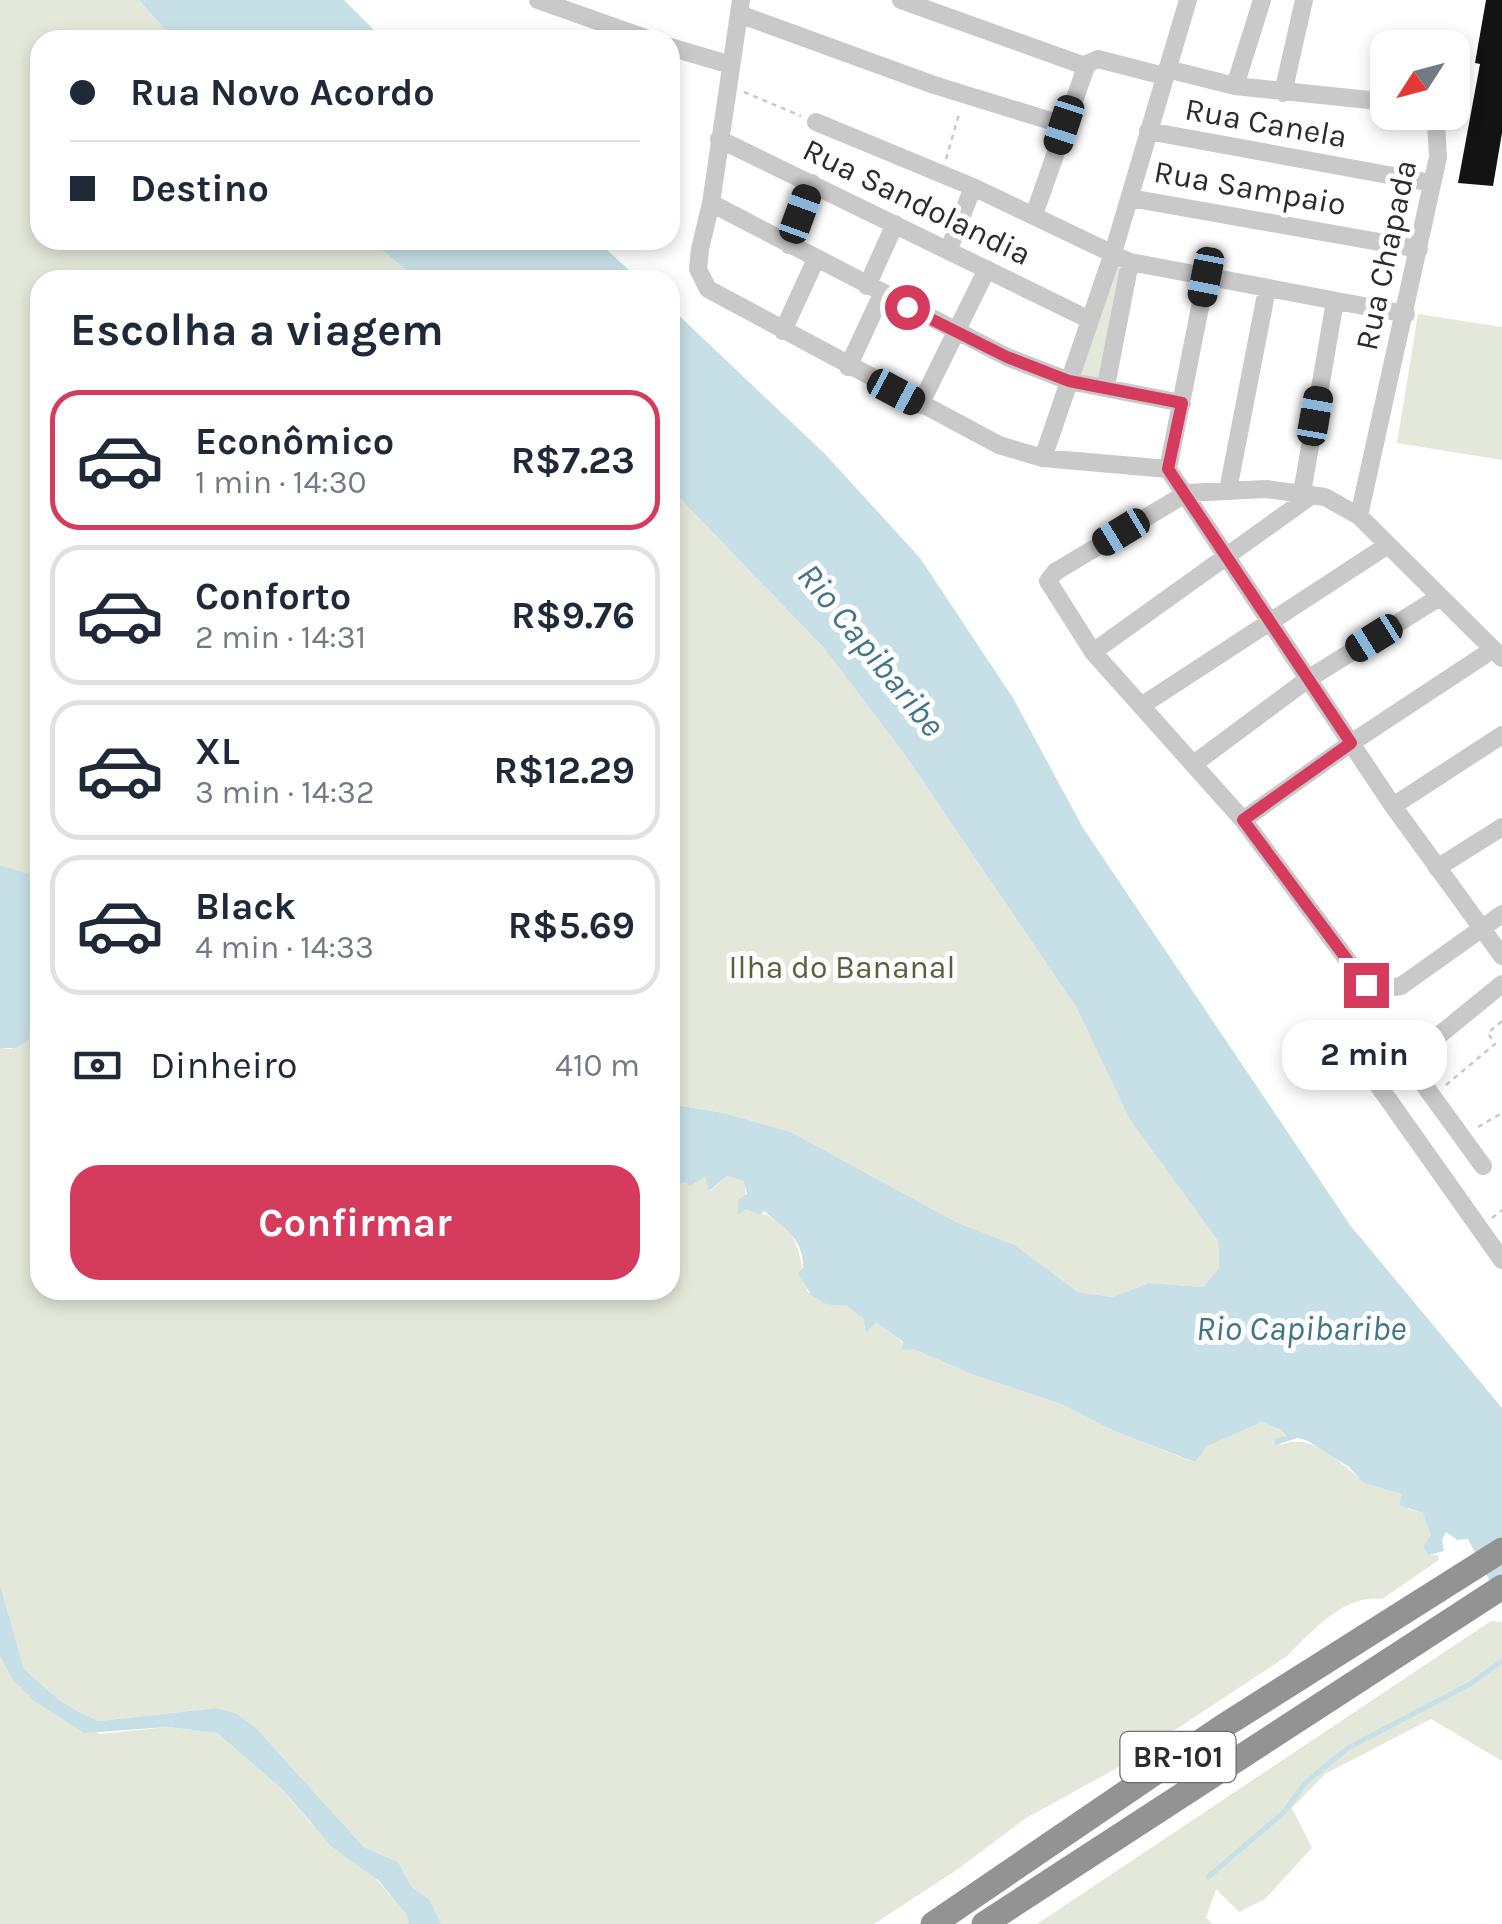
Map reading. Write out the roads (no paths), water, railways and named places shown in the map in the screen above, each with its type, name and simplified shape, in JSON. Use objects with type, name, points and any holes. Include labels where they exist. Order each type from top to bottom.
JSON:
[{"type":"highway","name":"BR-101","points":[[933,1924],[1222,1727],[1502,1550]]},
{"type":"highway","name":"BR-101","points":[[984,1924],[1502,1587]]},
{"type":"street","points":[[538,0],[622,30]]},
{"type":"street","points":[[901,0],[1092,63],[1235,86],[1370,100]]},
{"type":"street","points":[[1235,86],[1262,0]]},
{"type":"street","points":[[1283,92],[1304,0]]},
{"type":"street","points":[[1106,386],[1130,198],[1184,1]]},
{"type":"street","points":[[1064,125],[965,95],[740,7],[711,203],[700,249],[701,280],[717,296],[999,444],[1043,458],[1168,469],[1187,492],[1392,806],[1502,956]]},
{"type":"street","points":[[680,50],[731,65]]},
{"type":"street","points":[[1034,215],[1064,125],[1092,63]]},
{"type":"street","points":[[816,122],[973,187],[1121,258],[1406,314]]},
{"type":"street","name":"Rua Chapada","points":[[1358,516],[1438,157],[1432,130]]},
{"type":"street","name":"Rua Canela","points":[[1148,132],[1432,183]]},
{"type":"street","name":"Rua Sandolandia","points":[[719,138],[1088,319]]},
{"type":"street","points":[[790,245],[812,183]]},
{"type":"street","points":[[949,250],[973,187]]},
{"type":"street","name":"Rua Sampaio","points":[[1130,198],[1419,249]]},
{"type":"street","points":[[711,203],[956,333],[1069,381],[1182,403]]},
{"type":"street","points":[[848,366],[895,224]]},
{"type":"street","points":[[782,331],[816,258]]},
{"type":"street","points":[[1043,458],[1088,319],[1121,258]]},
{"type":"street","points":[[920,405],[986,270]]},
{"type":"street","points":[[1168,469],[1206,277]]},
{"type":"street","points":[[1228,490],[1268,289]]},
{"type":"street","points":[[1093,652],[1307,494],[1335,300]]},
{"type":"street","points":[[1243,820],[1351,743],[1497,654],[1343,505],[1307,494],[1187,492],[1055,572],[1048,585],[1093,652],[1243,820],[1358,977],[1376,990],[1402,986],[1502,914]]},
{"type":"street","points":[[1141,706],[1388,545]]},
{"type":"street","points":[[1195,763],[1308,679],[1438,598]]},
{"type":"street","points":[[1392,806],[1502,735]]},
{"type":"street","points":[[1438,868],[1502,827]]},
{"type":"street","points":[[1502,984],[1378,1085],[1502,1260]]},
{"type":"street","points":[[1406,1060],[1482,1166]]},
{"type":"water","points":[[139,0],[344,0],[374,30],[165,30]]},
{"type":"water","points":[[382,250],[607,250],[629,270],[406,270]]},
{"type":"water","name":"Rio Capibaribe","points":[[680,316],[825,454],[920,558],[1013,698],[1083,828],[1350,1225],[1502,1408],[1502,1604],[1468,1539],[1457,1540],[1446,1532],[1442,1540],[1444,1551],[1429,1555],[1423,1546],[1431,1535],[1423,1513],[1399,1505],[1402,1494],[1364,1483],[1349,1467],[1308,1441],[1298,1438],[1275,1445],[1274,1439],[1286,1436],[1262,1422],[1207,1446],[1195,1462],[1114,1431],[1061,1404],[974,1375],[913,1349],[901,1350],[903,1342],[876,1322],[866,1333],[863,1318],[847,1306],[826,1304],[811,1295],[798,1273],[803,1268],[802,1258],[791,1234],[764,1211],[760,1215],[746,1209],[738,1215],[738,1200],[747,1194],[744,1181],[727,1176],[709,1191],[705,1177],[689,1186],[687,1182],[680,1184],[680,1106],[724,1113],[791,1132],[956,1222],[1015,1245],[1078,1292],[1112,1297],[1149,1283],[1203,1287],[1219,1268],[1218,1241],[1130,1120],[1076,1007],[903,752],[823,647],[680,498]]},
{"type":"water","points":[[0,866],[30,875],[30,1039],[16,1048],[0,1048]]},
{"type":"water","points":[[0,1584],[24,1669],[58,1699],[99,1721],[216,1708],[236,1713],[256,1728],[364,1847],[398,1862],[412,1887],[430,1900],[441,1924],[409,1924],[405,1913],[379,1881],[331,1846],[282,1789],[217,1733],[168,1727],[84,1733],[34,1701],[12,1679],[0,1657]]},
{"type":"waterway","points":[[1208,1877],[1284,1812],[1306,1782],[1348,1748],[1470,1684],[1502,1661]]},
{"type":"park label","name":"Ilha do Bananal","points":[[842,967]]}]
